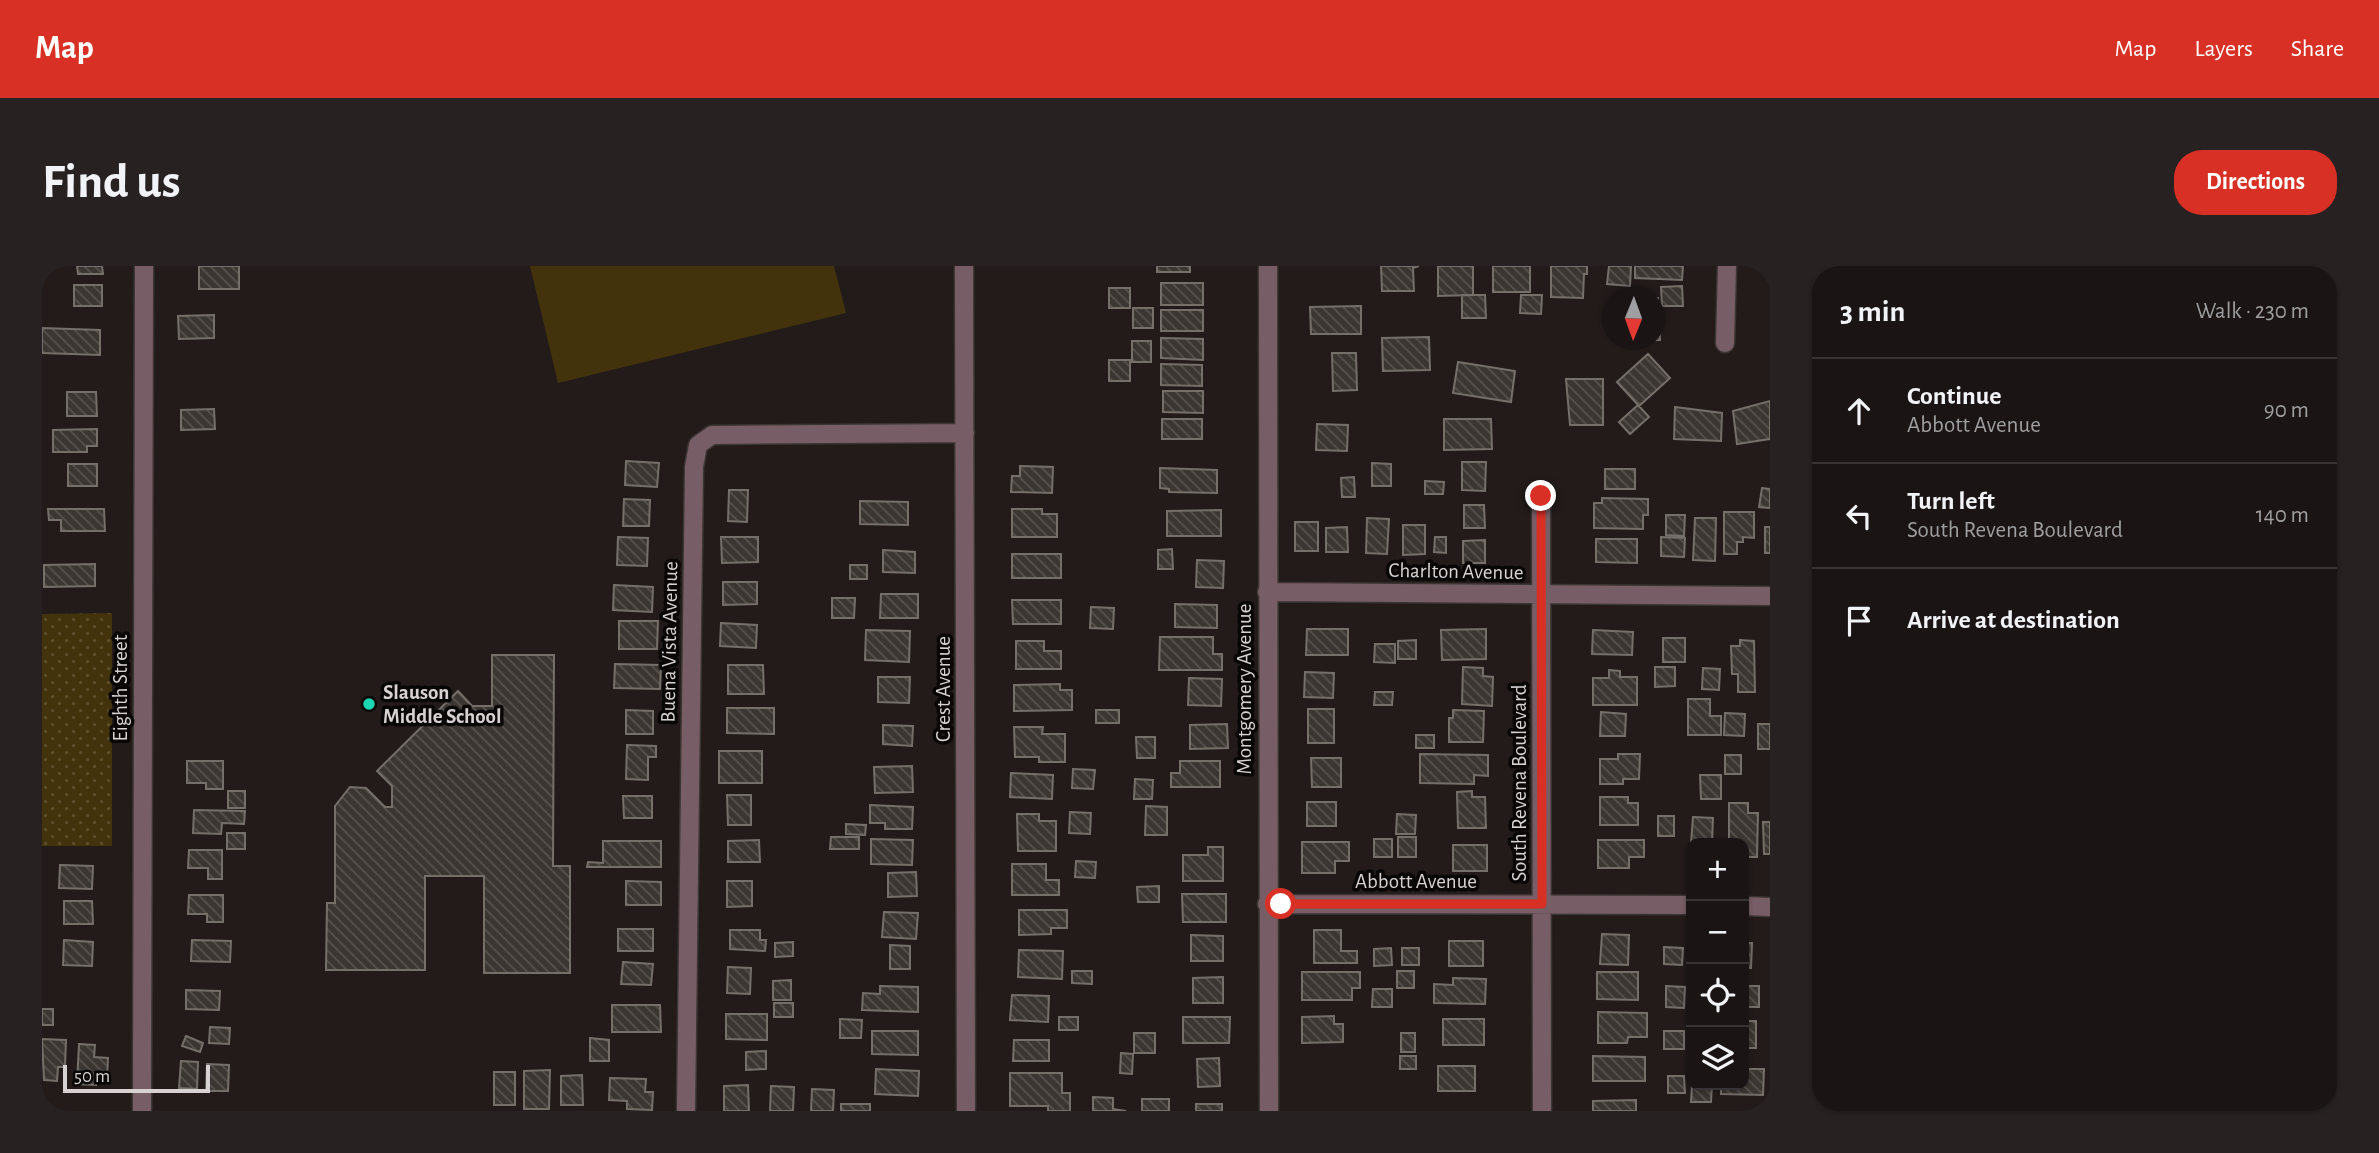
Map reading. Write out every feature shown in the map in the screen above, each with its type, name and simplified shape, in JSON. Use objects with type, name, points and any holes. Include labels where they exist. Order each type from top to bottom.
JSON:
[{"type":"street","name":"Eighth Street","points":[[142,1111],[144,266]]},
{"type":"street","name":"Crest Avenue","points":[[964,266],[966,1111]]},
{"type":"street","name":"Montgomery Avenue","points":[[1268,266],[1269,1111]]},
{"type":"street","points":[[1725,343],[1727,266]]},
{"type":"street","name":"Buena Vista Avenue","points":[[686,1111],[694,467],[698,445],[712,435],[965,433]]},
{"type":"street","name":"South Revena Boulevard","points":[[1541,496],[1542,1111]]},
{"type":"street","name":"Charlton Avenue","points":[[1267,592],[1770,596]]},
{"type":"street","name":"Abbott Avenue","points":[[1267,904],[1686,905]]},
{"type":"street","points":[[1749,906],[1770,907]]},
{"type":"shaded area","points":[[530,266],[834,266],[846,313],[558,383]]},
{"type":"shaded area","points":[[112,613],[112,846],[42,846],[42,614]]},
{"type":"building","points":[[77,266],[102,266],[103,274],[78,274]]},
{"type":"building","points":[[199,266],[239,266],[239,289],[199,289]]},
{"type":"building","points":[[1157,266],[1190,266],[1190,272],[1157,272]]},
{"type":"building","points":[[1381,266],[1419,266],[1413,268],[1414,291],[1382,291]]},
{"type":"building","points":[[1438,266],[1473,266],[1473,295],[1438,296]]},
{"type":"building","points":[[1493,266],[1530,266],[1530,292],[1493,292]]},
{"type":"building","points":[[1551,266],[1587,266],[1583,298],[1551,297]]},
{"type":"building","points":[[1609,266],[1631,266],[1630,286],[1607,284]]},
{"type":"building","points":[[1635,266],[1683,266],[1682,280],[1635,278]]},
{"type":"building","points":[[1161,283],[1203,283],[1203,305],[1161,305]]},
{"type":"building","points":[[74,285],[102,285],[102,306],[74,306]]},
{"type":"building","points":[[1682,286],[1683,306],[1665,306],[1665,287],[1661,287]]},
{"type":"building","points":[[1109,288],[1130,288],[1130,308],[1109,308]]},
{"type":"building","points":[[1462,295],[1485,295],[1486,318],[1462,318]]},
{"type":"building","points":[[1521,295],[1542,295],[1541,314],[1520,313]]},
{"type":"building","points":[[1361,306],[1361,334],[1311,334],[1310,307]]},
{"type":"building","points":[[1133,308],[1153,308],[1153,328],[1133,328]]},
{"type":"building","points":[[1161,310],[1203,310],[1203,331],[1161,331]]},
{"type":"building","points":[[214,315],[214,338],[179,339],[178,316]]},
{"type":"building","points":[[42,328],[100,330],[100,355],[42,353]]},
{"type":"building","points":[[1429,337],[1430,370],[1383,371],[1382,338]]},
{"type":"building","points":[[1161,338],[1203,339],[1203,360],[1161,358]]},
{"type":"building","points":[[1132,341],[1151,341],[1151,362],[1132,362]]},
{"type":"building","points":[[1332,353],[1356,353],[1357,390],[1333,391]]},
{"type":"building","points":[[1648,354],[1670,378],[1639,406],[1617,382]]},
{"type":"building","points":[[1109,360],[1130,360],[1130,381],[1109,381]]},
{"type":"building","points":[[1458,362],[1515,371],[1511,402],[1453,393]]},
{"type":"building","points":[[1161,364],[1202,365],[1202,386],[1161,385]]},
{"type":"building","points":[[1566,379],[1603,379],[1603,425],[1570,425]]},
{"type":"building","points":[[1163,391],[1203,391],[1203,413],[1163,412]]},
{"type":"building","points":[[67,392],[96,392],[97,416],[67,416]]},
{"type":"building","points":[[1770,401],[1770,439],[1737,444],[1733,411]]},
{"type":"building","points":[[1638,405],[1649,417],[1630,434],[1619,422]]},
{"type":"building","points":[[1675,407],[1722,413],[1721,441],[1674,439]]},
{"type":"building","points":[[214,409],[215,429],[181,430],[181,410]]},
{"type":"building","points":[[1162,419],[1202,419],[1202,439],[1162,439]]},
{"type":"building","points":[[1444,419],[1491,419],[1492,449],[1444,450]]},
{"type":"building","points":[[1317,424],[1348,425],[1347,451],[1316,450]]},
{"type":"building","points":[[97,429],[97,446],[87,446],[87,452],[53,452],[53,430]]},
{"type":"building","points":[[626,461],[659,463],[657,487],[625,485]]},
{"type":"building","points":[[1462,462],[1486,462],[1485,491],[1462,490]]},
{"type":"building","points":[[1372,463],[1391,464],[1391,486],[1372,486]]},
{"type":"building","points":[[68,464],[97,464],[97,486],[68,486]]},
{"type":"building","points":[[1020,466],[1053,467],[1052,493],[1011,492],[1012,476],[1020,476]]},
{"type":"building","points":[[1160,468],[1217,470],[1217,493],[1169,492],[1169,489],[1160,488]]},
{"type":"building","points":[[1605,469],[1635,469],[1635,489],[1605,489]]},
{"type":"building","points":[[1354,477],[1355,497],[1342,497],[1341,478]]},
{"type":"building","points":[[1425,481],[1444,482],[1443,494],[1425,494]]},
{"type":"building","points":[[1762,488],[1770,489],[1770,508],[1759,507]]},
{"type":"building","points":[[729,490],[748,490],[747,522],[728,521]]},
{"type":"building","points":[[1602,498],[1648,499],[1648,515],[1643,515],[1643,529],[1594,528],[1594,503],[1602,503]]},
{"type":"building","points":[[624,499],[650,500],[649,526],[623,526]]},
{"type":"building","points":[[860,501],[908,502],[908,525],[860,524]]},
{"type":"building","points":[[1464,505],[1484,505],[1485,528],[1464,528]]},
{"type":"building","points":[[48,509],[104,509],[105,531],[61,531],[61,520],[49,520]]},
{"type":"building","points":[[1012,509],[1042,509],[1042,514],[1057,514],[1057,537],[1012,537]]},
{"type":"building","points":[[1221,510],[1221,536],[1167,536],[1167,511]]},
{"type":"building","points":[[1724,512],[1754,512],[1754,538],[1743,537],[1743,542],[1737,542],[1737,554],[1724,554]]},
{"type":"building","points":[[1666,515],[1685,515],[1684,536],[1666,535]]},
{"type":"building","points":[[1367,518],[1389,519],[1387,554],[1366,553]]},
{"type":"building","points":[[1695,518],[1716,518],[1715,561],[1693,560]]},
{"type":"building","points":[[1295,522],[1318,522],[1318,551],[1295,551]]},
{"type":"building","points":[[1403,525],[1425,525],[1425,554],[1403,555]]},
{"type":"building","points":[[1347,527],[1348,552],[1326,552],[1326,528]]},
{"type":"building","points":[[1765,527],[1770,527],[1770,553],[1765,553]]},
{"type":"building","points":[[618,537],[648,538],[647,566],[617,565]]},
{"type":"building","points":[[721,537],[758,537],[758,562],[722,563]]},
{"type":"building","points":[[1435,537],[1446,537],[1446,553],[1434,552]]},
{"type":"building","points":[[1661,537],[1685,538],[1684,557],[1661,556]]},
{"type":"building","points":[[1596,539],[1637,539],[1637,563],[1596,562]]},
{"type":"building","points":[[1485,540],[1485,563],[1463,563],[1463,541]]},
{"type":"building","points":[[1172,549],[1173,569],[1158,569],[1158,550]]},
{"type":"building","points":[[883,550],[915,552],[915,573],[883,572]]},
{"type":"building","points":[[1012,554],[1061,554],[1061,578],[1012,578]]},
{"type":"building","points":[[1197,560],[1224,561],[1223,588],[1196,587]]},
{"type":"building","points":[[95,564],[95,586],[44,587],[44,565]]},
{"type":"building","points":[[850,565],[867,565],[867,579],[850,579]]},
{"type":"building","points":[[723,582],[757,582],[757,604],[723,605]]},
{"type":"building","points":[[614,585],[653,587],[652,612],[613,610]]},
{"type":"building","points":[[881,594],[918,594],[918,618],[880,618]]},
{"type":"building","points":[[832,598],[855,598],[854,618],[832,618]]},
{"type":"building","points":[[1012,600],[1061,600],[1061,624],[1013,624]]},
{"type":"building","points":[[1175,604],[1217,605],[1217,628],[1175,627]]},
{"type":"building","points":[[1091,607],[1114,608],[1113,629],[1090,628]]},
{"type":"building","points":[[619,621],[658,621],[657,649],[619,649]]},
{"type":"building","points":[[721,623],[757,625],[756,648],[720,646]]},
{"type":"building","points":[[1307,629],[1348,629],[1348,655],[1306,655]]},
{"type":"building","points":[[1486,629],[1486,659],[1442,660],[1441,630]]},
{"type":"building","points":[[866,630],[910,631],[909,662],[865,660]]},
{"type":"building","points":[[1593,630],[1633,632],[1632,655],[1592,654]]},
{"type":"building","points":[[1160,637],[1213,637],[1213,654],[1222,654],[1222,670],[1159,670]]},
{"type":"building","points":[[1663,638],[1685,638],[1685,662],[1663,662]]},
{"type":"building","points":[[1416,640],[1416,659],[1398,659],[1398,641]]},
{"type":"building","points":[[1740,640],[1754,641],[1755,692],[1738,692],[1738,674],[1732,674],[1731,646],[1740,646]]},
{"type":"building","points":[[1016,641],[1044,641],[1044,651],[1061,651],[1061,669],[1016,669]]},
{"type":"building","points":[[1375,644],[1395,644],[1395,663],[1374,662]]},
{"type":"building","name":"Slauson Middle School","points":[[492,655],[554,655],[553,866],[570,866],[570,973],[484,973],[484,876],[425,876],[425,970],[326,970],[327,903],[335,903],[335,806],[350,787],[366,788],[385,807],[392,807],[392,786],[377,771],[458,691],[472,706],[492,706]]},
{"type":"building","points":[[615,664],[661,665],[660,689],[614,688]]},
{"type":"building","points":[[728,665],[763,665],[764,694],[728,694]]},
{"type":"building","points":[[1463,667],[1483,668],[1483,676],[1493,677],[1492,706],[1462,704]]},
{"type":"building","points":[[1655,667],[1675,667],[1675,686],[1655,687]]},
{"type":"building","points":[[1703,668],[1720,669],[1719,690],[1702,689]]},
{"type":"building","points":[[1609,670],[1620,671],[1620,677],[1637,677],[1637,705],[1593,705],[1593,678],[1609,678]]},
{"type":"building","points":[[1305,672],[1334,673],[1333,698],[1304,697]]},
{"type":"building","points":[[878,677],[910,677],[909,703],[878,702]]},
{"type":"building","points":[[1189,678],[1222,679],[1221,706],[1188,705]]},
{"type":"building","points":[[1060,684],[1060,690],[1072,690],[1072,710],[1014,711],[1014,685]]},
{"type":"building","points":[[1375,692],[1393,692],[1392,705],[1374,705]]},
{"type":"building","points":[[1688,699],[1710,699],[1710,716],[1721,716],[1721,735],[1688,735]]},
{"type":"building","points":[[727,708],[774,708],[774,734],[727,733]]},
{"type":"building","points":[[1308,709],[1334,709],[1334,743],[1308,743]]},
{"type":"building","points":[[626,710],[653,711],[653,734],[626,734]]},
{"type":"building","points":[[1096,710],[1119,710],[1119,723],[1096,723]]},
{"type":"building","points":[[1453,710],[1484,711],[1483,742],[1449,742],[1449,718],[1453,718]]},
{"type":"building","points":[[1601,712],[1626,714],[1625,736],[1600,736]]},
{"type":"building","points":[[1725,713],[1745,714],[1744,736],[1724,735]]},
{"type":"building","points":[[1227,724],[1228,748],[1190,749],[1190,725]]},
{"type":"building","points":[[1758,724],[1770,724],[1770,749],[1758,749]]},
{"type":"building","points":[[883,725],[913,726],[912,746],[883,744]]},
{"type":"building","points":[[1014,727],[1043,727],[1042,734],[1065,734],[1065,762],[1039,762],[1039,757],[1015,757]]},
{"type":"building","points":[[1416,735],[1434,735],[1434,748],[1416,748]]},
{"type":"building","points":[[1136,737],[1155,737],[1155,758],[1137,758]]},
{"type":"building","points":[[627,745],[656,746],[656,757],[648,757],[648,780],[626,779]]},
{"type":"building","points":[[719,751],[762,751],[762,783],[719,783]]},
{"type":"building","points":[[1420,754],[1488,755],[1488,776],[1474,775],[1474,784],[1420,783]]},
{"type":"building","points":[[1618,754],[1640,754],[1639,779],[1623,779],[1623,784],[1600,784],[1600,759],[1618,759]]},
{"type":"building","points":[[1725,755],[1741,755],[1741,774],[1725,774]]},
{"type":"building","points":[[1311,758],[1341,758],[1341,787],[1312,787]]},
{"type":"building","points":[[187,761],[223,761],[223,789],[206,789],[206,783],[187,783]]},
{"type":"building","points":[[1180,761],[1220,761],[1220,787],[1171,787],[1171,773],[1180,773]]},
{"type":"building","points":[[912,766],[913,792],[875,793],[874,767]]},
{"type":"building","points":[[1073,769],[1095,770],[1093,789],[1072,788]]},
{"type":"building","points":[[1011,773],[1053,775],[1052,799],[1010,797]]},
{"type":"building","points":[[1700,775],[1721,775],[1721,799],[1701,799]]},
{"type":"building","points":[[1135,779],[1153,780],[1152,799],[1134,799]]},
{"type":"building","points":[[228,791],[245,791],[245,808],[228,808]]},
{"type":"building","points":[[1472,791],[1472,797],[1485,797],[1486,828],[1458,828],[1457,792]]},
{"type":"building","points":[[727,795],[751,795],[751,825],[728,825]]},
{"type":"building","points":[[623,796],[652,796],[652,818],[624,818]]},
{"type":"building","points":[[1600,797],[1628,797],[1628,803],[1638,803],[1638,825],[1600,825]]},
{"type":"building","points":[[1307,802],[1336,802],[1336,826],[1307,826]]},
{"type":"building","points":[[1729,803],[1748,803],[1748,813],[1758,813],[1757,857],[1749,857],[1749,838],[1729,838]]},
{"type":"building","points":[[870,805],[913,807],[912,829],[885,829],[885,823],[870,823]]},
{"type":"building","points":[[1146,806],[1167,807],[1167,835],[1145,835]]},
{"type":"building","points":[[194,810],[245,811],[244,824],[222,823],[221,834],[193,833]]},
{"type":"building","points":[[1070,812],[1091,813],[1090,834],[1069,833]]},
{"type":"building","points":[[1017,814],[1039,814],[1039,821],[1056,821],[1056,851],[1018,851]]},
{"type":"building","points":[[1397,814],[1416,815],[1415,834],[1396,834]]},
{"type":"building","points":[[1658,816],[1674,816],[1674,836],[1658,836]]},
{"type":"building","points":[[1693,817],[1713,818],[1712,838],[1691,838]]},
{"type":"building","points":[[1763,822],[1770,822],[1770,854],[1764,854]]},
{"type":"building","points":[[846,824],[866,825],[865,835],[846,834]]},
{"type":"building","points":[[227,833],[245,833],[245,849],[227,849]]},
{"type":"building","points":[[831,837],[859,837],[859,849],[830,849]]},
{"type":"building","points":[[1398,837],[1416,837],[1416,857],[1398,857]]},
{"type":"building","points":[[871,839],[913,840],[912,865],[871,864]]},
{"type":"building","points":[[1374,839],[1392,839],[1392,857],[1374,857]]},
{"type":"building","points":[[759,840],[760,862],[728,862],[728,841]]},
{"type":"building","points":[[1598,840],[1644,840],[1644,857],[1629,857],[1629,868],[1598,868]]},
{"type":"building","points":[[603,841],[661,841],[661,867],[587,867],[588,862],[603,863]]},
{"type":"building","points":[[1302,842],[1349,842],[1349,861],[1335,861],[1335,873],[1302,873]]},
{"type":"building","points":[[1453,845],[1487,845],[1487,871],[1453,871]]},
{"type":"building","points":[[1208,847],[1223,847],[1223,881],[1183,881],[1183,855],[1208,855]]},
{"type":"building","points":[[189,850],[222,850],[222,879],[208,879],[208,868],[188,868]]},
{"type":"building","points":[[1076,861],[1096,862],[1095,878],[1075,877]]},
{"type":"building","points":[[1012,864],[1046,864],[1046,880],[1059,880],[1059,895],[1012,895]]},
{"type":"building","points":[[60,865],[93,866],[92,889],[59,888]]},
{"type":"building","points":[[916,872],[917,896],[888,897],[888,873]]},
{"type":"building","points":[[626,881],[661,882],[661,905],[626,905]]},
{"type":"building","points":[[727,881],[752,881],[752,906],[727,907]]},
{"type":"building","points":[[1159,886],[1159,902],[1138,902],[1137,887]]},
{"type":"building","points":[[1182,894],[1226,894],[1226,922],[1183,922]]},
{"type":"building","points":[[189,895],[223,895],[223,922],[207,922],[207,914],[188,914]]},
{"type":"building","points":[[64,901],[92,901],[93,924],[64,924]]},
{"type":"building","points":[[1019,910],[1067,910],[1067,928],[1051,928],[1051,934],[1019,935]]},
{"type":"building","points":[[884,912],[918,913],[916,939],[882,937]]},
{"type":"building","points":[[618,929],[653,929],[653,951],[618,951]]},
{"type":"building","points":[[730,930],[760,930],[760,940],[766,940],[765,951],[730,949]]},
{"type":"building","points":[[1314,930],[1341,930],[1341,951],[1357,951],[1357,963],[1314,963]]},
{"type":"building","points":[[1602,934],[1629,935],[1628,965],[1600,964]]},
{"type":"building","points":[[1191,935],[1223,936],[1223,961],[1191,961]]},
{"type":"building","points":[[64,940],[93,942],[92,966],[63,965]]},
{"type":"building","points":[[192,940],[231,941],[230,962],[191,961]]},
{"type":"building","points":[[1449,941],[1483,941],[1483,966],[1449,966]]},
{"type":"building","points":[[793,942],[793,956],[775,957],[775,943]]},
{"type":"building","points":[[1749,943],[1752,943],[1749,968]]},
{"type":"building","points":[[890,945],[910,946],[910,969],[890,969]]},
{"type":"building","points":[[1664,947],[1683,948],[1682,965],[1664,964]]},
{"type":"building","points":[[1391,948],[1392,965],[1374,966],[1374,949]]},
{"type":"building","points":[[1402,948],[1419,948],[1419,965],[1402,965]]},
{"type":"building","points":[[1019,950],[1063,951],[1062,979],[1018,977]]},
{"type":"building","points":[[623,962],[653,964],[651,985],[621,984]]},
{"type":"building","points":[[728,967],[751,968],[750,994],[727,993]]},
{"type":"building","points":[[1072,971],[1092,971],[1092,984],[1072,983]]},
{"type":"building","points":[[1397,971],[1414,971],[1414,988],[1397,988]]},
{"type":"building","points":[[1302,972],[1360,972],[1360,988],[1352,988],[1352,1000],[1302,1000]]},
{"type":"building","points":[[1597,972],[1638,972],[1638,1000],[1597,999]]},
{"type":"building","points":[[1223,977],[1223,1003],[1193,1003],[1193,978]]},
{"type":"building","points":[[1453,978],[1486,979],[1485,1004],[1434,1003],[1434,984],[1453,985]]},
{"type":"building","points":[[791,980],[791,1000],[773,1000],[773,981]]},
{"type":"building","points":[[880,986],[918,987],[918,1012],[862,1010],[863,993],[880,994]]},
{"type":"building","points":[[1666,986],[1685,987],[1684,1008],[1666,1007]]},
{"type":"building","points":[[1749,986],[1759,986],[1759,1007],[1749,1007]]},
{"type":"building","points":[[1373,989],[1392,989],[1392,1007],[1372,1007]]},
{"type":"building","points":[[186,990],[220,991],[219,1010],[186,1009]]},
{"type":"building","points":[[1012,995],[1049,996],[1048,1022],[1010,1020]]},
{"type":"building","points":[[774,1003],[793,1003],[793,1017],[774,1017]]},
{"type":"building","points":[[612,1005],[660,1005],[661,1032],[612,1032]]},
{"type":"building","points":[[42,1009],[53,1009],[53,1025],[42,1025]]},
{"type":"building","points":[[1598,1012],[1647,1013],[1647,1037],[1628,1037],[1627,1043],[1598,1043]]},
{"type":"building","points":[[726,1014],[767,1014],[767,1040],[726,1039]]},
{"type":"building","points":[[1334,1016],[1334,1024],[1343,1024],[1343,1042],[1302,1043],[1302,1017]]},
{"type":"building","points":[[1059,1017],[1078,1017],[1078,1030],[1059,1030]]},
{"type":"building","points":[[1183,1017],[1230,1017],[1229,1043],[1183,1043]]},
{"type":"building","points":[[840,1019],[862,1020],[861,1038],[840,1038]]},
{"type":"building","points":[[1443,1019],[1484,1019],[1484,1045],[1443,1045]]},
{"type":"building","points":[[1749,1021],[1756,1021],[1756,1048],[1749,1048]]},
{"type":"building","points":[[210,1027],[230,1028],[229,1044],[209,1043]]},
{"type":"building","points":[[872,1031],[918,1031],[918,1055],[872,1054]]},
{"type":"building","points":[[1664,1031],[1684,1031],[1684,1049],[1664,1049]]},
{"type":"building","points":[[1134,1033],[1155,1033],[1155,1053],[1134,1053]]},
{"type":"building","points":[[1401,1033],[1415,1033],[1415,1052],[1401,1052]]},
{"type":"building","points":[[186,1036],[203,1043],[200,1052],[182,1046]]},
{"type":"building","points":[[590,1038],[609,1040],[609,1061],[590,1061]]},
{"type":"building","points":[[42,1039],[66,1040],[65,1067],[58,1067],[57,1081],[44,1080]]},
{"type":"building","points":[[1014,1040],[1049,1040],[1049,1061],[1013,1061]]},
{"type":"building","points":[[79,1044],[95,1045],[94,1057],[108,1058],[107,1077],[96,1077],[96,1085],[77,1084]]},
{"type":"building","points":[[766,1051],[766,1069],[746,1070],[746,1052]]},
{"type":"building","points":[[1121,1053],[1133,1054],[1132,1074],[1120,1073]]},
{"type":"building","points":[[1400,1056],[1416,1056],[1416,1069],[1400,1069]]},
{"type":"building","points":[[1593,1056],[1645,1057],[1645,1081],[1593,1081]]},
{"type":"building","points":[[1219,1058],[1220,1086],[1198,1087],[1197,1059]]},
{"type":"building","points":[[181,1061],[198,1062],[197,1089],[179,1088]]},
{"type":"building","points":[[207,1064],[229,1065],[228,1091],[206,1091]]},
{"type":"building","points":[[1438,1066],[1475,1066],[1475,1091],[1438,1091]]},
{"type":"building","points":[[876,1069],[919,1071],[918,1096],[875,1094]]},
{"type":"building","points":[[1749,1069],[1764,1069],[1763,1095],[1721,1094],[1721,1090],[1749,1090]]},
{"type":"building","points":[[550,1070],[549,1109],[524,1109],[524,1071]]},
{"type":"building","points":[[494,1072],[515,1072],[515,1105],[494,1105]]},
{"type":"building","points":[[1010,1073],[1062,1073],[1062,1093],[1070,1093],[1070,1111],[1048,1111],[1048,1106],[1010,1106]]},
{"type":"building","points":[[582,1075],[583,1105],[561,1105],[561,1076]]},
{"type":"building","points":[[1668,1076],[1684,1076],[1685,1093],[1668,1093]]},
{"type":"building","points":[[610,1078],[646,1079],[645,1092],[653,1092],[652,1110],[627,1109],[627,1101],[609,1100]]},
{"type":"building","points":[[748,1085],[749,1111],[724,1111],[724,1086]]},
{"type":"building","points":[[771,1086],[794,1087],[793,1111],[770,1111]]},
{"type":"building","points":[[812,1089],[834,1090],[833,1111],[811,1111]]},
{"type":"building","points":[[1692,1090],[1712,1090],[1711,1102],[1691,1102]]},
{"type":"building","points":[[1093,1097],[1113,1098],[1113,1109],[1126,1111],[1093,1111]]},
{"type":"building","points":[[1142,1099],[1169,1099],[1169,1111],[1142,1111]]},
{"type":"building","points":[[1636,1100],[1636,1111],[1593,1111],[1593,1101]]},
{"type":"building","points":[[841,1104],[870,1104],[870,1111],[841,1111]]},
{"type":"building","points":[[1196,1104],[1222,1104],[1222,1111],[1196,1111]]},
{"type":"place","name":"Slauson Middle School","points":[[369,704]]},
{"type":"route","points":[[1281,904],[1542,904],[1541,496]]}]
